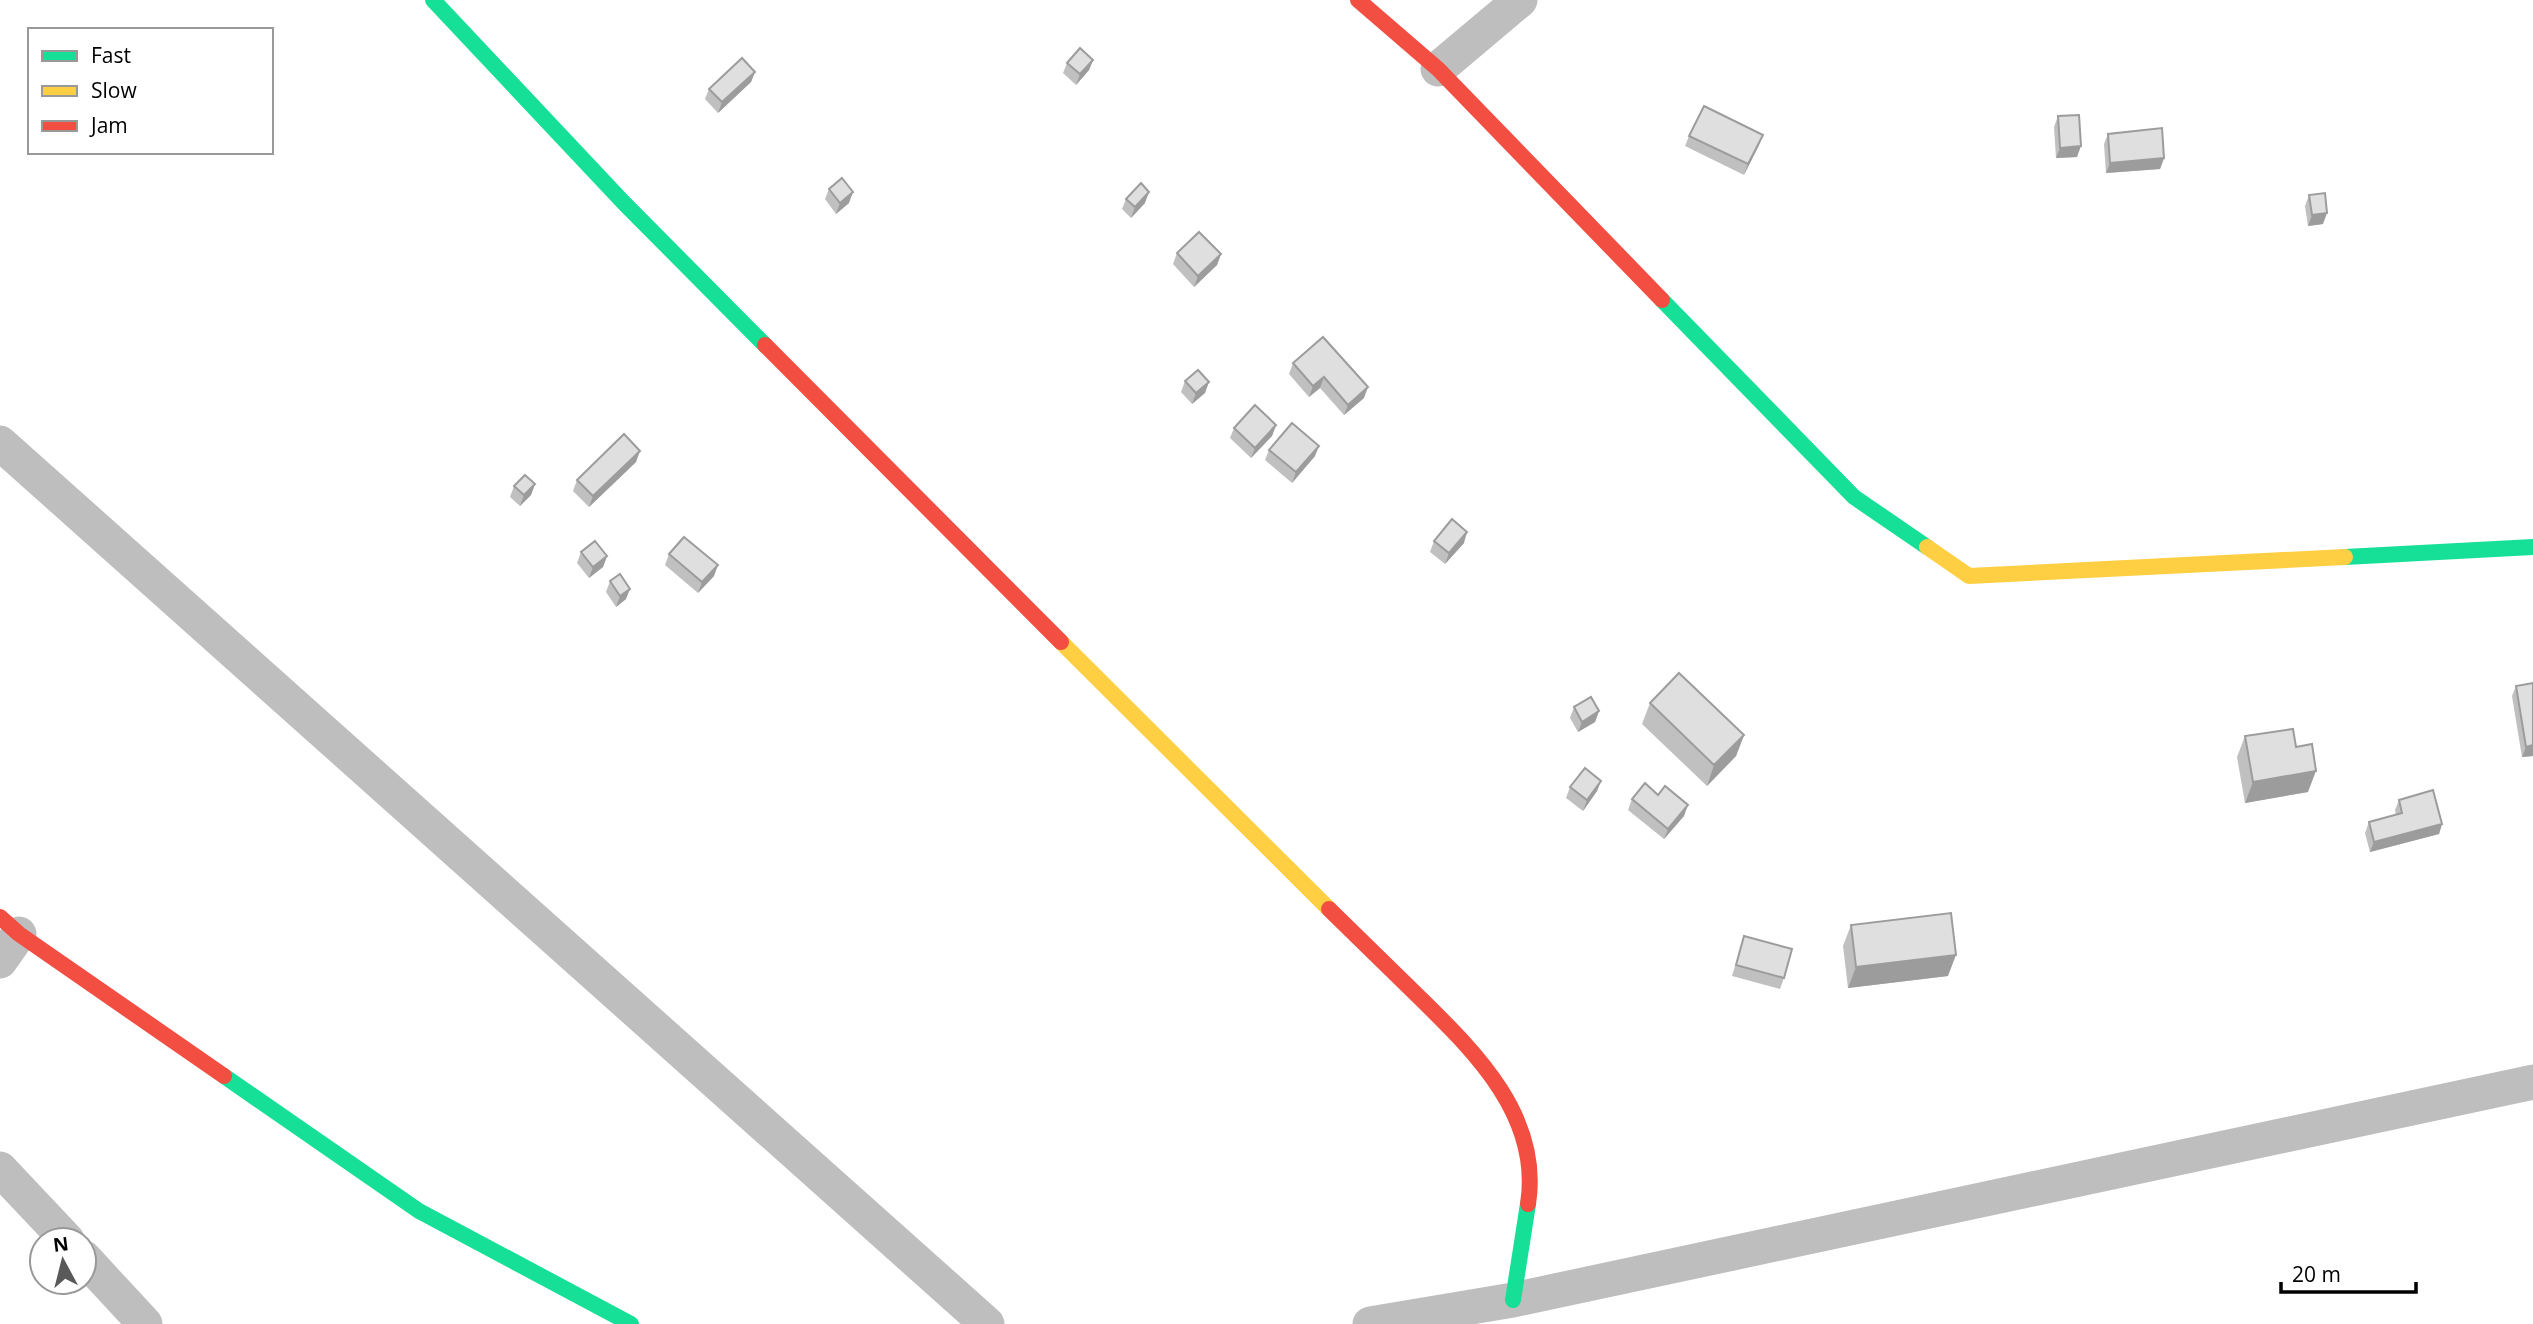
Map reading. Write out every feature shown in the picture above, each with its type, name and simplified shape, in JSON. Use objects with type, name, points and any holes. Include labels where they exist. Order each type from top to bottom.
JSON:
[{"type":"street","points":[[433,0],[634,213],[1220,802],[1473,1050],[1503,1091],[1522,1134],[1532,1181],[1513,1300]]},
{"type":"street","points":[[1358,0],[1438,69],[1854,498],[1969,576],[2533,547]]},
{"type":"street","points":[[1438,69],[1520,0]]},
{"type":"street","points":[[0,443],[986,1324]]},
{"type":"street","points":[[6,937],[419,1210],[631,1324]]},
{"type":"street","points":[[1370,1324],[1513,1300],[2533,1082]]},
{"type":"street","points":[[0,1169],[54,1226]]},
{"type":"street","points":[[98,1273],[145,1324]]},
{"type":"building","points":[[1080,48],[1093,60],[1080,74],[1067,63]]},
{"type":"building","points":[[742,58],[755,72],[722,102],[709,89]]},
{"type":"building","points":[[1704,106],[1763,135],[1748,164],[1689,136]]},
{"type":"building","points":[[2079,115],[2081,146],[2060,148],[2058,116]]},
{"type":"building","points":[[2162,128],[2164,158],[2110,163],[2108,134]]},
{"type":"building","points":[[842,178],[853,192],[840,203],[829,189]]},
{"type":"building","points":[[1141,183],[1149,192],[1135,207],[1126,199]]},
{"type":"building","points":[[2325,193],[2327,213],[2312,215],[2309,195]]},
{"type":"building","points":[[1199,232],[1221,254],[1198,276],[1177,253]]},
{"type":"building","points":[[1323,337],[1368,387],[1348,405],[1324,377],[1313,386],[1293,363]]},
{"type":"building","points":[[1198,370],[1209,382],[1196,393],[1185,381]]},
{"type":"building","points":[[1255,405],[1276,425],[1255,448],[1234,428]]},
{"type":"building","points":[[1292,423],[1319,446],[1296,472],[1269,450]]},
{"type":"building","points":[[624,434],[640,451],[593,496],[577,480]]},
{"type":"building","points":[[525,475],[535,484],[524,495],[514,486]]},
{"type":"building","points":[[1452,519],[1467,532],[1449,553],[1434,541]]},
{"type":"building","points":[[684,537],[718,565],[702,582],[669,554]]},
{"type":"building","points":[[595,541],[607,556],[593,567],[581,552]]},
{"type":"building","points":[[620,574],[630,589],[620,596],[610,581]]},
{"type":"building","points":[[1679,673],[1744,735],[1714,765],[1650,703]]},
{"type":"building","points":[[2533,683],[2533,745],[2526,747],[2516,686]]},
{"type":"building","points":[[1591,697],[1599,711],[1582,722],[1574,707]]},
{"type":"building","points":[[2293,729],[2296,747],[2312,744],[2316,771],[2253,782],[2245,736]]},
{"type":"building","points":[[1585,768],[1601,781],[1587,800],[1570,787]]},
{"type":"building","points":[[1645,783],[1658,795],[1665,786],[1688,805],[1668,829],[1632,799]]},
{"type":"building","points":[[2433,790],[2442,824],[2374,842],[2369,822],[2402,813],[2399,800]]},
{"type":"building","points":[[1951,913],[1956,955],[1856,967],[1851,925]]},
{"type":"building","points":[[1744,936],[1792,949],[1784,978],[1736,965]]},
{"type":"traffic: fast","points":[[433,0],[624,203],[765,345]]},
{"type":"traffic: fast","points":[[1662,300],[1854,497],[1927,547]]},
{"type":"traffic: fast","points":[[2345,557],[2533,547]]},
{"type":"traffic: fast","points":[[224,1076],[419,1211],[631,1324]]},
{"type":"traffic: fast","points":[[1513,1300],[1528,1204]]},
{"type":"traffic: slow","points":[[1927,547],[1969,576],[2345,557]]},
{"type":"traffic: slow","points":[[1061,642],[1329,909]]},
{"type":"traffic: jam","points":[[1358,0],[1438,69],[1662,300]]},
{"type":"traffic: jam","points":[[765,345],[1061,642]]},
{"type":"traffic: jam","points":[[1329,909],[1461,1039],[1499,1088],[1514,1114],[1525,1142],[1530,1172],[1528,1204]]},
{"type":"traffic: jam","points":[[0,917],[19,934],[224,1076]]}]
